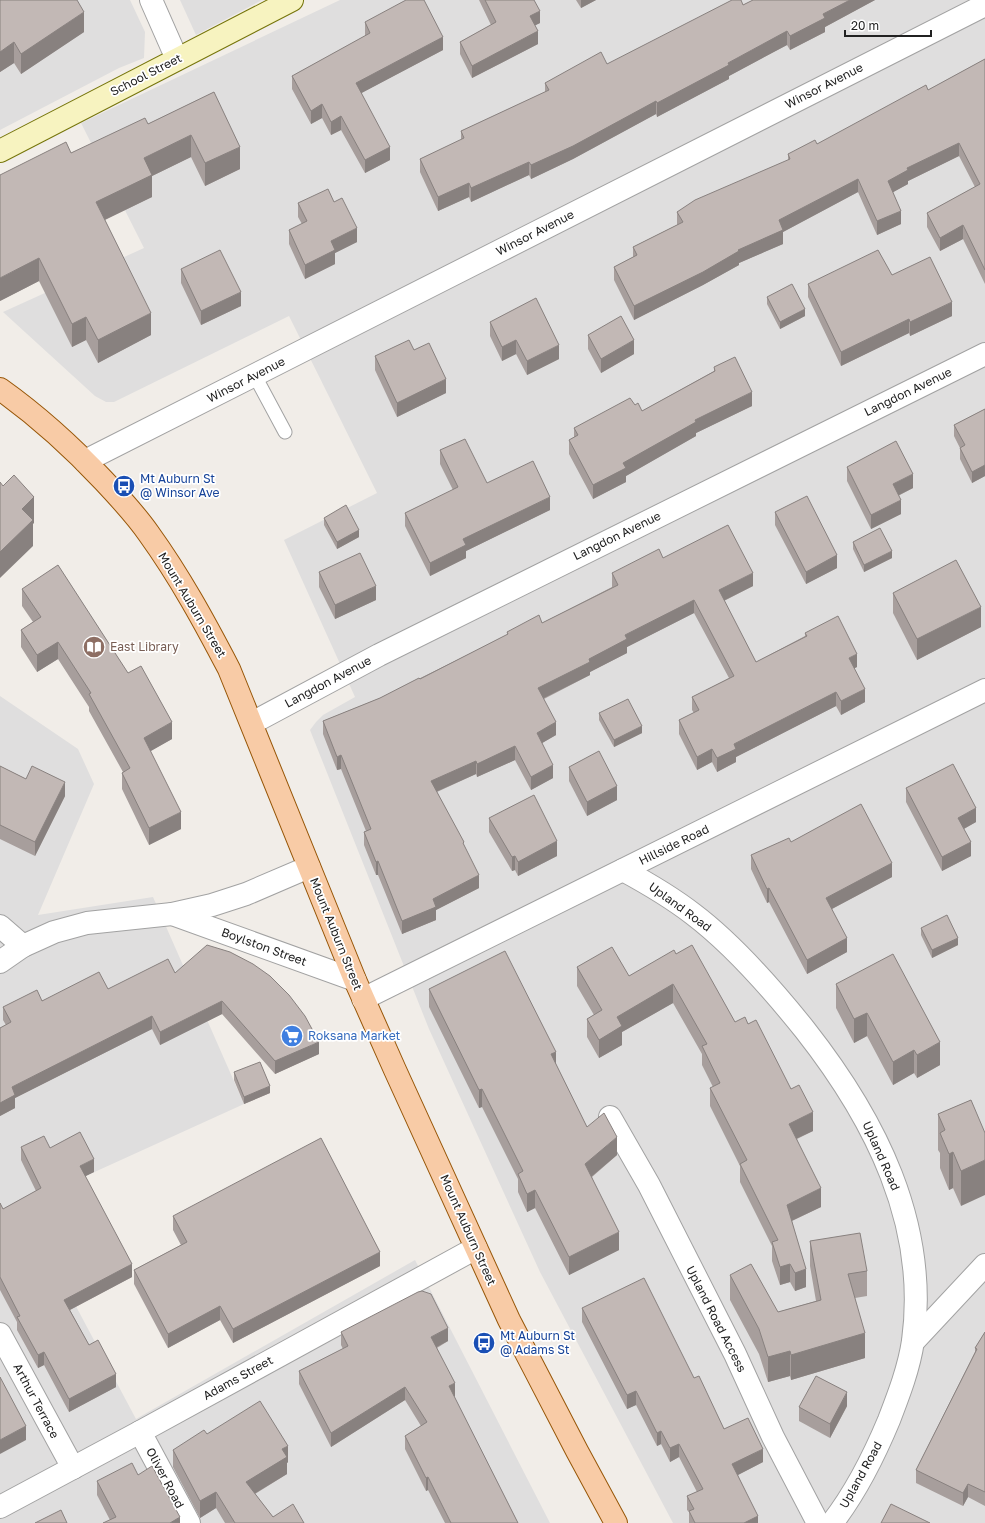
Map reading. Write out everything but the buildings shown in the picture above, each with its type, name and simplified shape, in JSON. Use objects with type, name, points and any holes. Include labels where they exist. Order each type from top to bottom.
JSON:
[{"type":"main road","name":"Mount Auburn Street","points":[[0,389],[21,404],[53,431],[118,497],[149,533],[177,575],[204,621],[226,662],[252,723],[359,990],[476,1248],[509,1320],[577,1452],[616,1523]]},
{"type":"street","points":[[151,0],[177,59]]},
{"type":"street","name":"School Street","points":[[0,151],[292,0]]},
{"type":"street","name":"Winsor Avenue","points":[[85,462],[985,5]]},
{"type":"street","name":"Langdon Avenue","points":[[252,723],[379,655],[985,354]]},
{"type":"street","name":"Hillside Road","points":[[359,990],[623,870],[985,690]]},
{"type":"street","name":"Boylston Street","points":[[0,962],[23,946],[54,932],[87,923],[172,914],[212,905],[246,894],[309,868]]},
{"type":"street","name":"Upland Road","points":[[623,870],[655,888],[694,914],[728,945],[794,1017],[824,1055],[850,1092],[873,1132],[891,1171],[905,1214],[914,1260],[916,1299],[913,1342],[901,1389],[884,1432],[866,1469],[844,1508],[832,1523]]},
{"type":"street","name":"Boylston Street","points":[[172,914],[359,990]]},
{"type":"street","points":[[0,926],[23,946]]},
{"type":"street","name":"Upland Road Access","points":[[610,1117],[652,1192],[735,1354],[772,1437],[818,1523]]},
{"type":"street","name":"Adams Street","points":[[0,1507],[476,1248]]},
{"type":"street","points":[[913,1342],[985,1265]]},
{"type":"street","name":"Arthur Terrace","points":[[0,1334],[73,1468]]},
{"type":"street","name":"Oliver Road","points":[[140,1432],[189,1523]]},
{"type":"lane","points":[[255,376],[285,432]]},
{"type":"shaded area","points":[[0,0],[130,0],[145,32],[144,58],[119,68],[0,130]]},
{"type":"shaded area","points":[[180,0],[262,0],[196,35]]},
{"type":"shaded area","points":[[340,0],[985,0],[985,1523],[673,1523],[540,1272],[429,1029],[310,730],[323,715],[355,697],[284,540],[377,493],[289,316],[114,402],[106,402],[95,396],[3,312],[144,248],[81,123]]},
{"type":"shaded area","points":[[0,696],[78,749],[94,784],[38,915],[153,897],[244,1104],[22,1205],[136,1419],[415,1260],[550,1523],[0,1523]]},
{"type":"place","name":"Mt Auburn St @ Winsor Ave","points":[[124,486]]},
{"type":"place","name":"East Library","points":[[94,647]]},
{"type":"place","name":"Roksana Market","points":[[292,1036]]},
{"type":"place","name":"Mt Auburn St @ Adams St","points":[[484,1343]]}]
